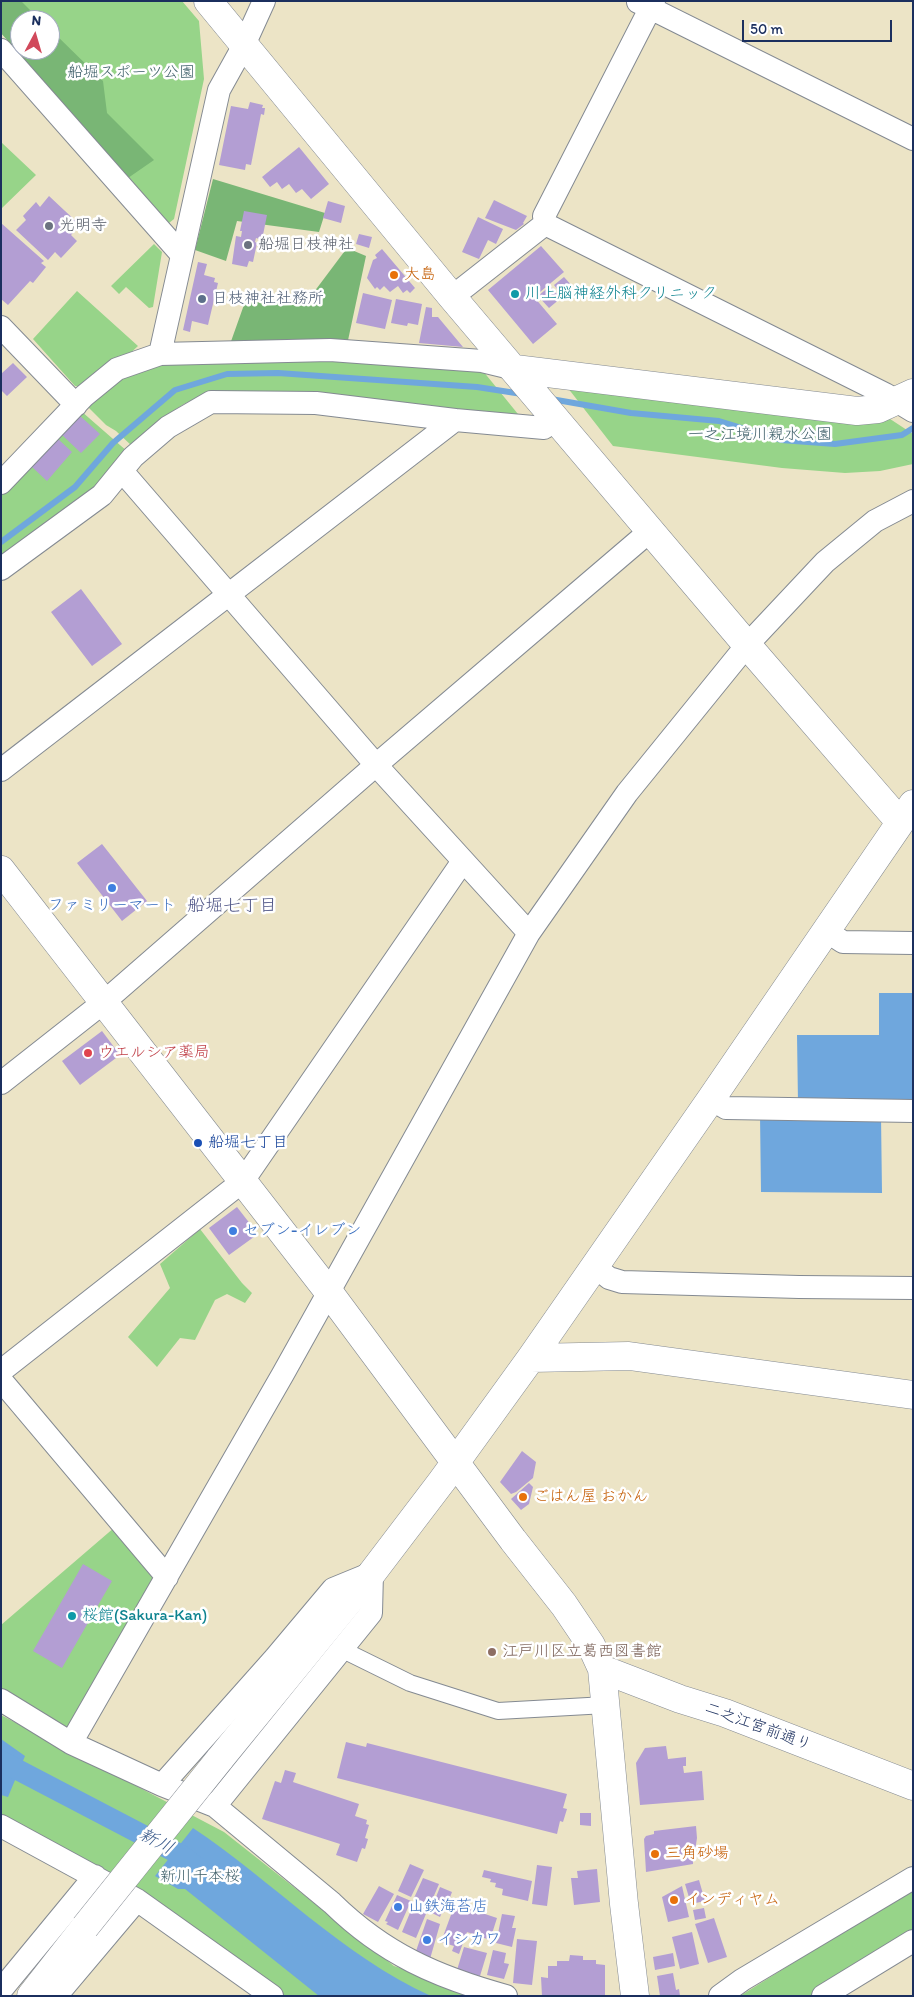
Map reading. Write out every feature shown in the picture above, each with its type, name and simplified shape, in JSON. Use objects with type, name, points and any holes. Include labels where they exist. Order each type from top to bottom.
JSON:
[{"type":"street","points":[[31,1996],[219,1760],[372,1573],[456,1462],[531,1358],[711,1099],[906,813],[747,645],[452,297],[208,1]]},
{"type":"street","points":[[160,354],[219,90],[244,45],[264,1]]},
{"type":"street","points":[[545,224],[544,216],[647,3],[913,139]]},
{"type":"street","points":[[1,50],[182,255]]},
{"type":"street","points":[[452,297],[545,224]]},
{"type":"street","points":[[545,224],[907,401]]},
{"type":"street","points":[[1,327],[76,405]]},
{"type":"street","points":[[1,483],[76,405],[118,370],[160,354],[330,350],[482,361],[515,369],[856,411],[878,409],[907,401]]},
{"type":"street","points":[[1,569],[102,494],[133,457],[168,427],[211,402],[316,404],[544,428],[556,419]]},
{"type":"street","points":[[1,770],[456,420]]},
{"type":"street","points":[[122,471],[376,765],[529,933]]},
{"type":"street","points":[[71,1743],[167,1577],[529,933],[627,793],[747,645],[824,562],[875,521],[913,502]]},
{"type":"street","points":[[1,1083],[104,1002],[376,765],[650,531]]},
{"type":"street","points":[[1,1371],[243,1181],[463,861]]},
{"type":"street","points":[[1,870],[328,1292],[513,1540],[564,1605],[591,1645],[602,1669],[624,1904],[636,1996]]},
{"type":"street","points":[[826,931],[843,942],[913,943]]},
{"type":"street","points":[[711,1099],[726,1108],[913,1110]]},
{"type":"street","points":[[594,1266],[608,1278],[622,1282],[913,1288]]},
{"type":"street","points":[[531,1358],[629,1356],[913,1395]]},
{"type":"street","points":[[1,1380],[167,1577]]},
{"type":"street","points":[[215,1806],[371,1613],[372,1573]]},
{"type":"street","points":[[162,1784],[275,1658],[333,1589],[372,1573]]},
{"type":"street","points":[[343,1650],[410,1683],[498,1711],[606,1704]]},
{"type":"street","name":"二之江宮前通り","points":[[602,1669],[680,1699],[725,1713],[913,1786]]},
{"type":"street","points":[[1,1700],[71,1743],[215,1806],[332,1903],[348,1919],[383,1946],[420,1966],[506,1996]]},
{"type":"street","points":[[1,1826],[137,1900],[272,1996]]},
{"type":"street","points":[[1,1990],[95,1876]]},
{"type":"street","points":[[720,1996],[742,1980],[913,1878]]},
{"type":"street","points":[[56,1996],[137,1900]]},
{"type":"street","points":[[823,1996],[913,1941]]},
{"type":"green space","name":"船堀スポーツ公園","points":[[1,1],[182,1],[199,21],[204,79],[174,219],[169,223],[25,60],[60,60],[60,10],[10,10],[10,43],[1,33]]},
{"type":"green space","points":[[1,1],[21,1],[30,10],[10,10],[10,43],[1,33]]},
{"type":"green space","points":[[60,39],[103,81],[107,113],[154,160],[128,178],[25,60],[60,60]]},
{"type":"green space","points":[[1,142],[36,175],[1,209]]},
{"type":"green space","points":[[213,179],[325,213],[319,232],[237,221],[226,261],[195,250]]},
{"type":"green space","points":[[154,244],[162,252],[153,307],[149,308],[126,287],[119,294],[111,286]]},
{"type":"green space","points":[[347,248],[366,256],[347,345],[229,347],[245,302],[289,303],[308,300]]},
{"type":"green space","points":[[77,291],[138,346],[125,358],[81,386],[75,386],[33,339]]},
{"type":"green space","points":[[326,356],[483,371],[522,419],[424,405],[325,395],[225,393],[200,397],[184,404],[161,421],[133,447],[116,431],[106,425],[86,405],[118,379],[158,364]]},
{"type":"green space","name":"一之江境川親水公園","points":[[564,383],[884,415],[913,434],[913,464],[880,471],[845,473],[782,468],[613,446]]},
{"type":"green space","points":[[81,411],[128,452],[85,497],[1,558],[1,490]]},
{"type":"green space","points":[[200,1229],[252,1293],[245,1303],[227,1294],[215,1300],[195,1340],[180,1338],[157,1367],[128,1337],[170,1288],[160,1264]]},
{"type":"green space","points":[[115,1527],[156,1582],[69,1737],[1,1696],[1,1625]]},
{"type":"green space","name":"新川千本桜","points":[[1,1715],[224,1832],[394,1966],[489,1996],[283,1996],[145,1901],[1,1822]]},
{"type":"green space","points":[[913,1888],[913,1935],[811,1996],[740,1996]]},
{"type":"water","points":[[879,993],[913,993],[913,1105],[798,1103],[797,1035],[879,1035]]},
{"type":"water","points":[[760,1115],[881,1116],[882,1193],[761,1192]]},
{"type":"water","points":[[1,1739],[25,1756],[8,1797],[1,1795]]},
{"type":"water","points":[[193,1828],[367,1960],[431,1996],[319,1996],[185,1889],[178,1889],[155,1876]]},
{"type":"building","points":[[250,102],[263,105],[262,108],[265,108],[264,115],[261,114],[251,165],[246,164],[245,170],[219,165],[231,106],[248,109]]},
{"type":"building","points":[[299,147],[329,184],[311,199],[302,189],[296,193],[289,184],[282,189],[277,182],[270,187],[262,177]]},
{"type":"building","points":[[49,196],[80,225],[71,235],[77,241],[61,258],[55,252],[48,260],[16,230],[26,220],[23,216],[36,202],[40,207]]},
{"type":"building","points":[[494,200],[527,216],[524,224],[516,230],[485,218]]},
{"type":"building","points":[[328,201],[345,206],[341,223],[323,218]]},
{"type":"building","points":[[244,211],[267,215],[262,240],[256,238],[255,242],[257,243],[253,262],[249,261],[247,267],[232,264],[236,236],[241,237],[242,231],[240,231]]},
{"type":"building","points":[[478,217],[503,229],[496,244],[488,240],[479,259],[462,252]]},
{"type":"building","points":[[1,223],[44,261],[41,263],[46,267],[33,283],[30,281],[8,305],[1,299]]},
{"type":"building","points":[[359,234],[372,237],[369,248],[356,244]]},
{"type":"building","name":"川上脳神経外科クリニック","points":[[541,246],[564,272],[534,297],[557,324],[533,344],[488,290]]},
{"type":"building","points":[[382,249],[415,288],[410,293],[407,290],[403,293],[398,286],[390,292],[384,286],[380,290],[377,287],[375,289],[367,278],[373,260],[377,258],[375,255]]},
{"type":"building","points":[[198,262],[207,264],[204,275],[215,278],[214,282],[218,283],[208,325],[192,321],[190,332],[183,330]]},
{"type":"building","points":[[564,277],[574,288],[563,297],[554,285]]},
{"type":"building","points":[[550,286],[561,298],[549,308],[538,296]]},
{"type":"building","points":[[363,293],[392,300],[385,329],[356,323]]},
{"type":"building","points":[[396,299],[422,304],[418,325],[408,323],[407,326],[391,323]]},
{"type":"building","points":[[426,307],[432,308],[432,317],[438,317],[463,347],[419,343]]},
{"type":"building","points":[[13,363],[27,377],[7,396],[1,390],[1,374]]},
{"type":"building","points":[[79,415],[100,434],[81,453],[61,434]]},
{"type":"building","points":[[57,438],[72,452],[47,481],[32,467]]},
{"type":"building","points":[[81,589],[122,644],[92,666],[51,612]]},
{"type":"building","points":[[102,844],[147,901],[122,921],[77,863]]},
{"type":"building","points":[[102,1031],[120,1055],[80,1085],[62,1061]]},
{"type":"building","points":[[237,1207],[258,1234],[229,1255],[209,1228]]},
{"type":"building","points":[[522,1451],[536,1462],[533,1478],[511,1494],[500,1482]]},
{"type":"building","points":[[529,1483],[533,1487],[529,1504],[521,1510],[511,1499]]},
{"type":"building","name":"桜館(Sakura-Kan)","points":[[83,1564],[112,1581],[62,1668],[33,1651]]},
{"type":"building","points":[[346,1742],[366,1747],[367,1743],[567,1794],[563,1808],[567,1809],[563,1822],[560,1821],[557,1834],[337,1778]]},
{"type":"building","points":[[666,1746],[668,1759],[686,1757],[686,1766],[683,1766],[684,1773],[702,1771],[704,1800],[640,1805],[636,1763],[645,1748]]},
{"type":"building","points":[[285,1770],[296,1773],[293,1782],[359,1804],[355,1816],[367,1820],[366,1824],[369,1825],[365,1838],[368,1839],[365,1849],[362,1848],[357,1862],[336,1855],[340,1844],[262,1819],[275,1781],[281,1783]]},
{"type":"building","points":[[580,1813],[591,1813],[591,1826],[580,1825]]},
{"type":"building","points":[[696,1826],[697,1838],[695,1851],[693,1851],[693,1864],[646,1872],[644,1839],[646,1836],[654,1834],[654,1831]]},
{"type":"building","points":[[410,1864],[424,1870],[411,1897],[398,1891]]},
{"type":"building","points":[[537,1865],[552,1867],[547,1906],[532,1904]]},
{"type":"building","points":[[597,1869],[600,1902],[574,1905],[571,1878],[578,1878],[577,1871]]},
{"type":"building","points":[[484,1870],[532,1881],[528,1901],[502,1895],[503,1889],[495,1887],[496,1883],[490,1882],[491,1879],[482,1877]]},
{"type":"building","points":[[423,1878],[439,1884],[430,1905],[414,1898]]},
{"type":"building","points":[[699,1880],[705,1901],[691,1904],[685,1884]]},
{"type":"building","points":[[379,1886],[394,1894],[378,1922],[363,1914]]},
{"type":"building","points":[[682,1886],[689,1917],[668,1922],[662,1897]]},
{"type":"building","points":[[440,1887],[452,1892],[444,1913],[442,1912],[440,1917],[430,1912]]},
{"type":"building","points":[[397,1895],[411,1901],[398,1930],[386,1924],[388,1922],[385,1921]]},
{"type":"building","points":[[414,1903],[428,1909],[416,1938],[402,1932]]},
{"type":"building","points":[[455,1904],[497,1918],[490,1940],[467,1932],[459,1954],[452,1951],[454,1946],[441,1942]]},
{"type":"building","points":[[704,1908],[706,1918],[695,1920],[693,1910]]},
{"type":"building","points":[[502,1914],[515,1916],[512,1928],[516,1928],[512,1947],[496,1943]]},
{"type":"building","points":[[714,1918],[727,1957],[708,1963],[695,1924]]},
{"type":"building","points":[[427,1919],[440,1924],[430,1959],[415,1954]]},
{"type":"building","points":[[692,1932],[699,1964],[680,1969],[672,1937]]},
{"type":"building","points":[[517,1939],[537,1941],[532,1985],[513,1983]]},
{"type":"building","points":[[464,1947],[487,1953],[480,1976],[457,1970]]},
{"type":"building","points":[[493,1950],[506,1953],[504,1963],[509,1964],[504,1979],[487,1975]]},
{"type":"building","points":[[673,1953],[675,1966],[655,1970],[653,1957]]},
{"type":"building","points":[[570,1955],[583,1956],[583,1960],[596,1960],[596,1964],[605,1965],[605,1996],[542,1996],[541,1977],[548,1978],[548,1966],[557,1966],[557,1961],[569,1961]]},
{"type":"building","points":[[673,1973],[676,1990],[679,1989],[680,1996],[660,1996],[657,1976]]},
{"type":"waterway","points":[[1,542],[75,487],[113,443],[175,390],[227,374],[278,373],[477,387],[522,394]]},
{"type":"waterway","points":[[551,399],[631,413],[719,421],[781,440],[835,444],[902,435],[913,428]]},
{"type":"waterway","name":"新川","points":[[1,1761],[179,1854],[198,1868]]},
{"type":"place","name":"光明寺","points":[[49,226]]},
{"type":"place","name":"船堀日枝神社","points":[[248,245]]},
{"type":"place","name":"大島","points":[[394,275]]},
{"type":"place","name":"川上脳神経外科クリニック","points":[[515,294]]},
{"type":"place","name":"日枝神社社務所","points":[[202,299]]},
{"type":"place","name":"ファミリーマート","points":[[112,888]]},
{"type":"place","name":"ウエルシア薬局","points":[[88,1053]]},
{"type":"place","name":"船堀七丁目","points":[[198,1143]]},
{"type":"place","name":"セブン-イレブン","points":[[233,1231]]},
{"type":"place","name":"ごはん屋 おかん","points":[[523,1497]]},
{"type":"place","name":"桜館(Sakura-Kan)","points":[[72,1616]]},
{"type":"place","name":"江戸川区立葛西図書館","points":[[492,1652]]},
{"type":"place","name":"三角砂場","points":[[655,1854]]},
{"type":"place","name":"インディヤム","points":[[674,1900]]},
{"type":"place","name":"山鉄海苔店","points":[[398,1907]]},
{"type":"place","name":"イシカワ","points":[[427,1940]]},
{"type":"district","name":"船堀七丁目","points":[[232,906]]}]
